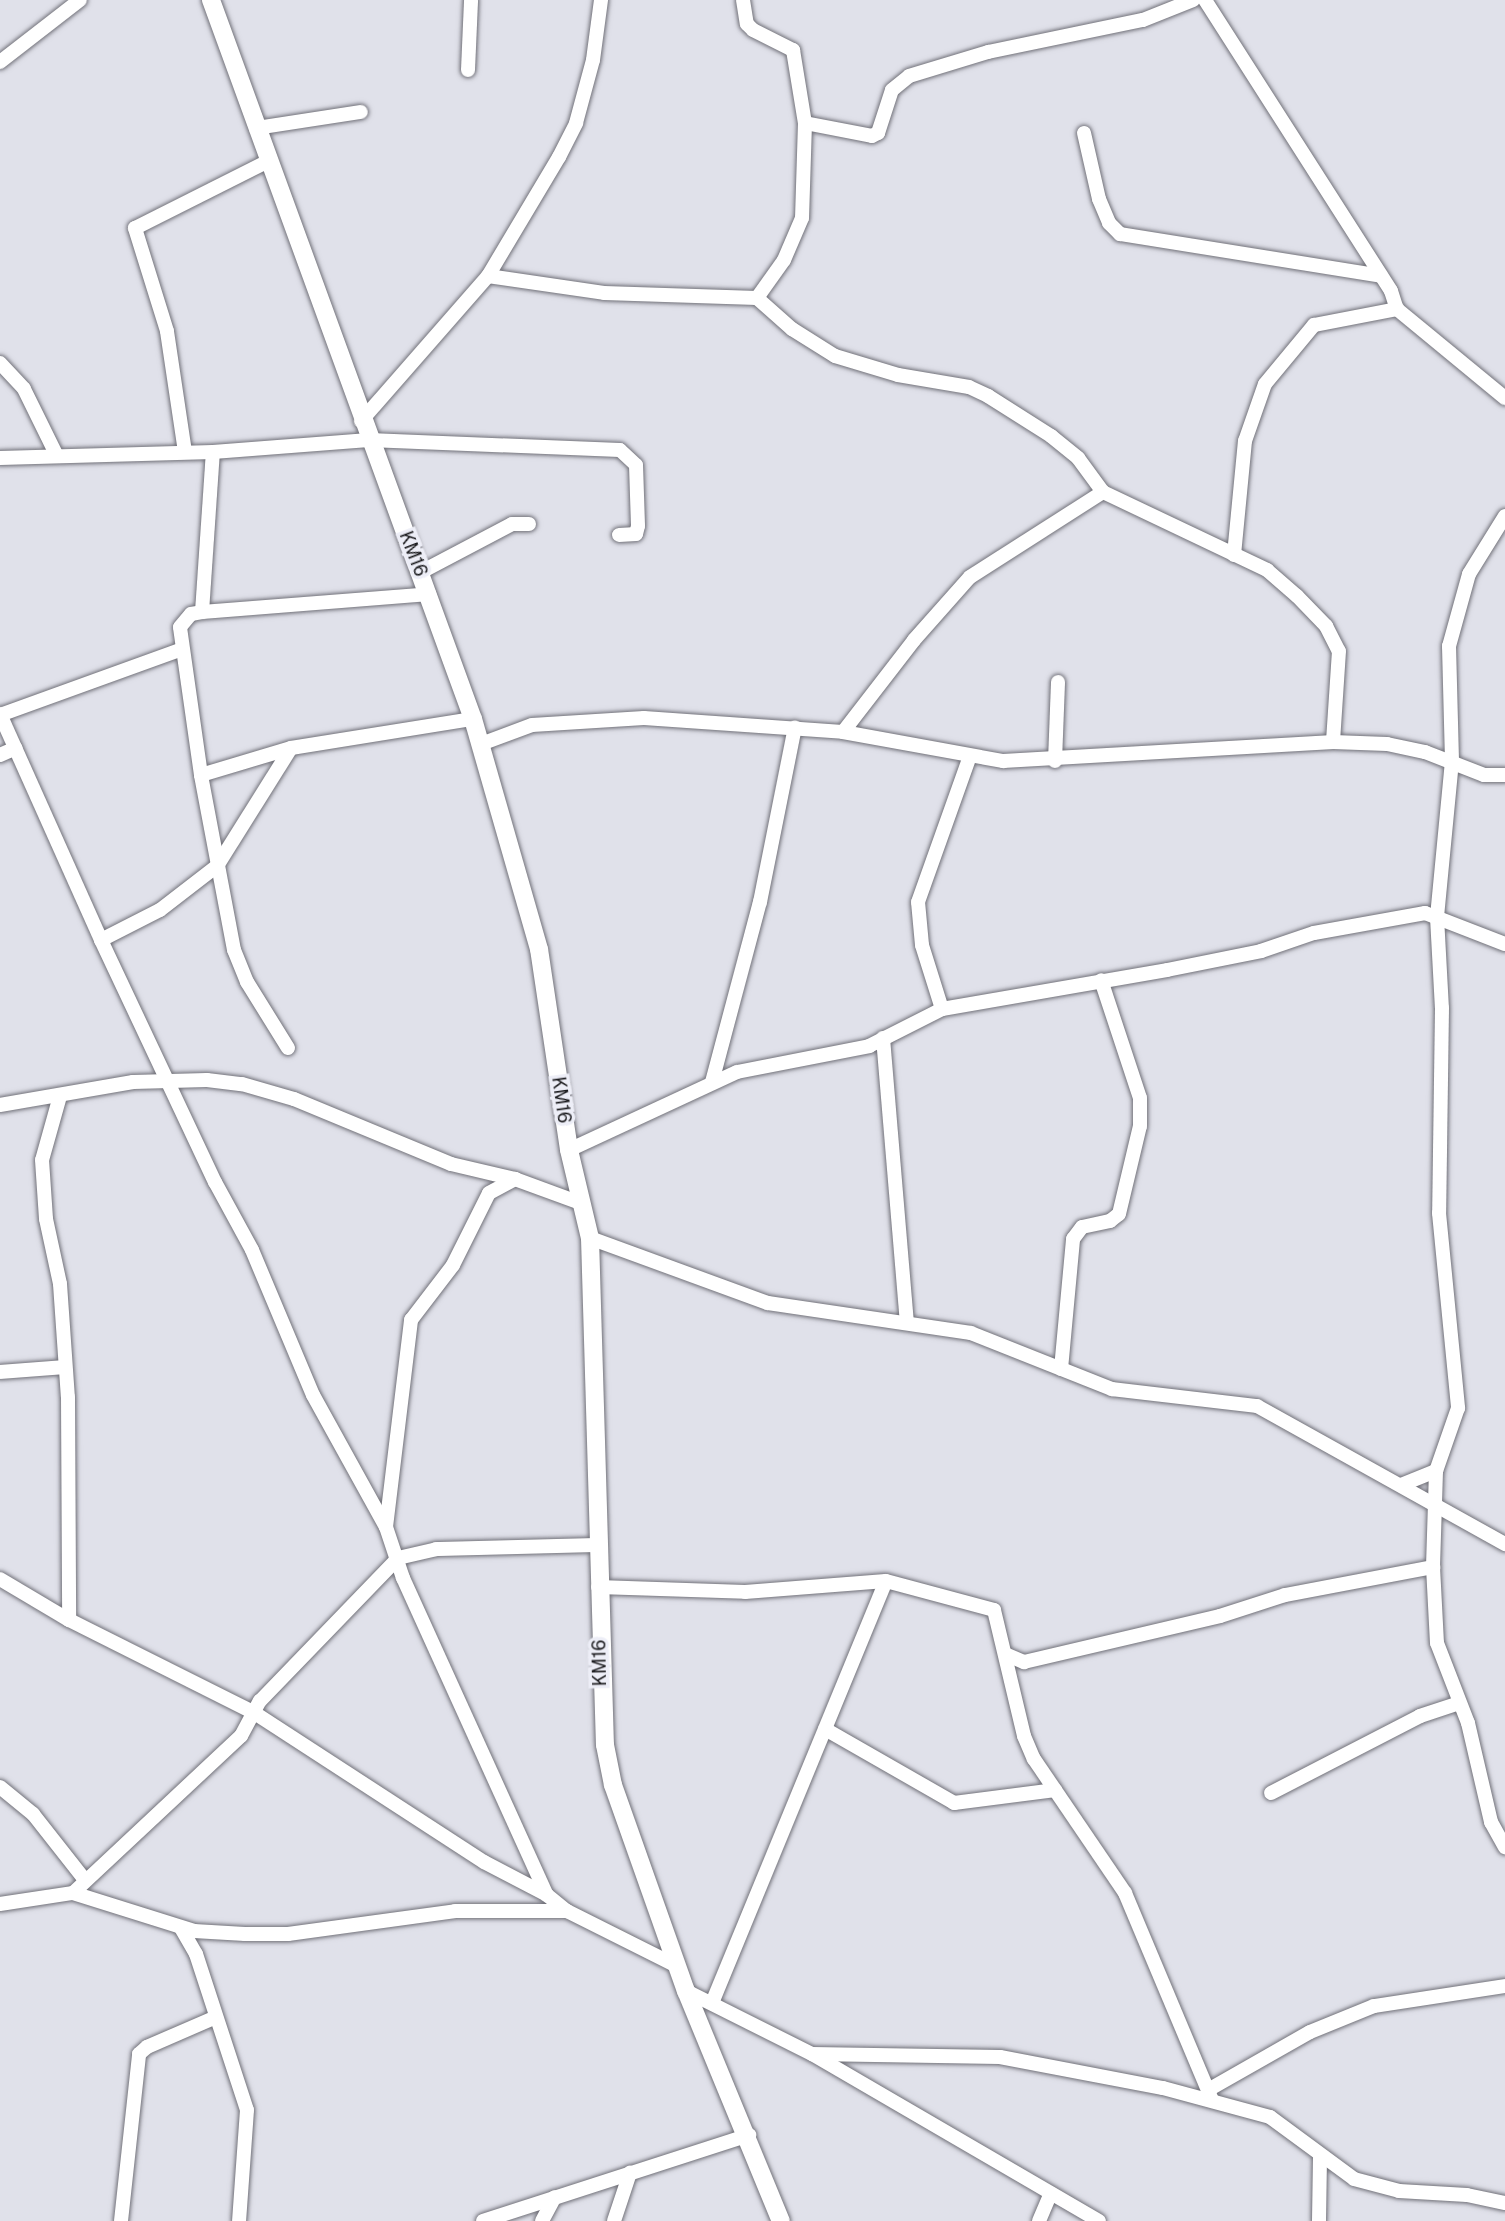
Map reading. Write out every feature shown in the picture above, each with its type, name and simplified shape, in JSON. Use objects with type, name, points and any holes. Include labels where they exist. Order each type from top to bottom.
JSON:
[{"type":"street","points":[[0,62],[80,0]]},
{"type":"street","name":"KM16","points":[[211,0],[362,421],[429,594],[481,744],[539,949],[569,1150],[590,1238],[599,1545],[600,1699],[613,1784],[686,1991],[749,2135],[781,2221]]},
{"type":"street","points":[[468,71],[471,0]]},
{"type":"street","points":[[362,421],[488,276],[576,122],[593,60],[601,0]]},
{"type":"street","points":[[743,0],[747,24],[753,30],[793,50],[805,123],[802,218],[784,260],[757,298]]},
{"type":"street","points":[[805,123],[872,136],[878,133],[892,89],[909,76],[988,52],[1143,20],[1194,0]]},
{"type":"street","points":[[1205,0],[1381,276],[1397,309],[1505,397]]},
{"type":"street","points":[[256,128],[360,112]]},
{"type":"street","points":[[1084,133],[1099,199],[1109,223],[1120,234],[1381,276]]},
{"type":"street","points":[[185,452],[167,331],[135,228],[268,161]]},
{"type":"street","points":[[488,276],[604,293],[757,298],[792,329],[835,356],[898,375],[970,387],[988,396],[1078,458],[1102,492],[1267,570],[1335,639],[1339,651],[1334,742]]},
{"type":"street","points":[[1234,555],[1245,441],[1265,384],[1314,325],[1397,309]]},
{"type":"street","points":[[0,363],[24,389],[56,454]]},
{"type":"street","points":[[0,458],[56,454],[212,452],[369,440],[620,450],[636,465],[638,526],[636,534],[619,535]]},
{"type":"street","points":[[202,612],[212,452]]},
{"type":"street","points":[[843,732],[906,649],[970,577],[1102,492]]},
{"type":"street","points":[[1505,516],[1469,574],[1449,646],[1452,761],[1437,917],[1442,1008],[1439,1213],[1458,1408],[1436,1471],[1438,1504],[1433,1567],[1437,1643],[1459,1703],[1491,1822],[1505,1847]]},
{"type":"street","points":[[421,572],[512,524],[529,524]]},
{"type":"street","points":[[288,1048],[238,961],[201,775],[180,627],[191,614],[202,612],[429,594]]},
{"type":"street","points":[[182,649],[0,714],[101,940],[171,1081],[215,1182],[252,1250],[313,1395],[386,1527],[547,1895]]},
{"type":"street","points":[[1055,761],[1058,682]]},
{"type":"street","points":[[201,775],[291,748],[472,719]]},
{"type":"street","points":[[481,744],[532,725],[632,719],[795,727],[843,732],[970,756],[1055,761],[1334,742],[1387,744],[1452,761],[1484,775],[1505,775]]},
{"type":"street","points":[[712,1082],[760,902],[795,727]]},
{"type":"street","points":[[0,755],[16,748]]},
{"type":"street","points":[[101,940],[160,911],[217,866],[291,748]]},
{"type":"street","points":[[942,1009],[922,945],[918,902],[970,756]]},
{"type":"street","points":[[569,1150],[712,1082],[760,1064],[855,1050],[942,1009],[1261,951],[1314,933],[1425,913],[1505,944]]},
{"type":"street","points":[[1061,1369],[1073,1239],[1082,1227],[1110,1222],[1119,1214],[1140,1126],[1140,1098],[1101,980]]},
{"type":"street","points":[[883,1038],[907,1321]]},
{"type":"street","points":[[0,1105],[133,1082],[207,1080],[271,1091],[451,1164],[515,1179],[583,1205]]},
{"type":"street","points":[[60,1096],[42,1160],[46,1219],[60,1284],[72,1484],[69,1620]]},
{"type":"street","points":[[478,1170],[489,1193]]},
{"type":"street","points":[[386,1527],[411,1320],[453,1265],[489,1193],[515,1179]]},
{"type":"street","points":[[590,1238],[768,1303],[907,1321],[992,1339],[1061,1369],[1133,1393],[1257,1406],[1438,1504],[1505,1544]]},
{"type":"street","points":[[0,1372],[65,1367]]},
{"type":"street","points":[[1401,1485],[1436,1471]]},
{"type":"street","points":[[74,1893],[241,1735],[253,1712],[398,1558],[436,1549],[599,1545]]},
{"type":"street","points":[[1005,1654],[1024,1662],[1220,1616],[1285,1595],[1433,1567]]},
{"type":"street","points":[[0,1579],[69,1620],[253,1712],[420,1823],[547,1895],[567,1911],[679,1967]]},
{"type":"street","points":[[598,1587],[745,1592],[886,1581],[994,1610],[1024,1736],[1055,1790],[1125,1893],[1210,2095]]},
{"type":"street","points":[[712,2003],[886,1581]]},
{"type":"street","points":[[1011,1681],[1024,1662]]},
{"type":"street","points":[[1270,1793],[1420,1716],[1459,1703]]},
{"type":"street","points":[[825,1729],[954,1803],[1055,1790]]},
{"type":"street","points":[[0,1787],[33,1814],[85,1880]]},
{"type":"street","points":[[0,1904],[74,1893],[181,1928],[211,1932],[288,1934],[468,1910],[567,1911]]},
{"type":"street","points":[[181,1928],[196,1954],[247,2110],[239,2221]]},
{"type":"street","points":[[196,1954],[211,1932]]},
{"type":"street","points":[[1210,2095],[1310,2032],[1374,2006],[1505,1986]]},
{"type":"street","points":[[686,1991],[811,2054],[1099,2221]]},
{"type":"street","points":[[121,2221],[139,2054],[147,2046],[216,2017]]},
{"type":"street","points":[[811,2054],[1000,2057],[1210,2095],[1270,2117],[1343,2174],[1377,2186],[1505,2203]]},
{"type":"street","points":[[483,2221],[749,2135]]},
{"type":"street","points":[[1319,2221],[1320,2155]]},
{"type":"street","points":[[614,2221],[630,2173]]},
{"type":"street","points":[[1040,2221],[1051,2193]]},
{"type":"street","points":[[542,2221],[555,2197]]}]
